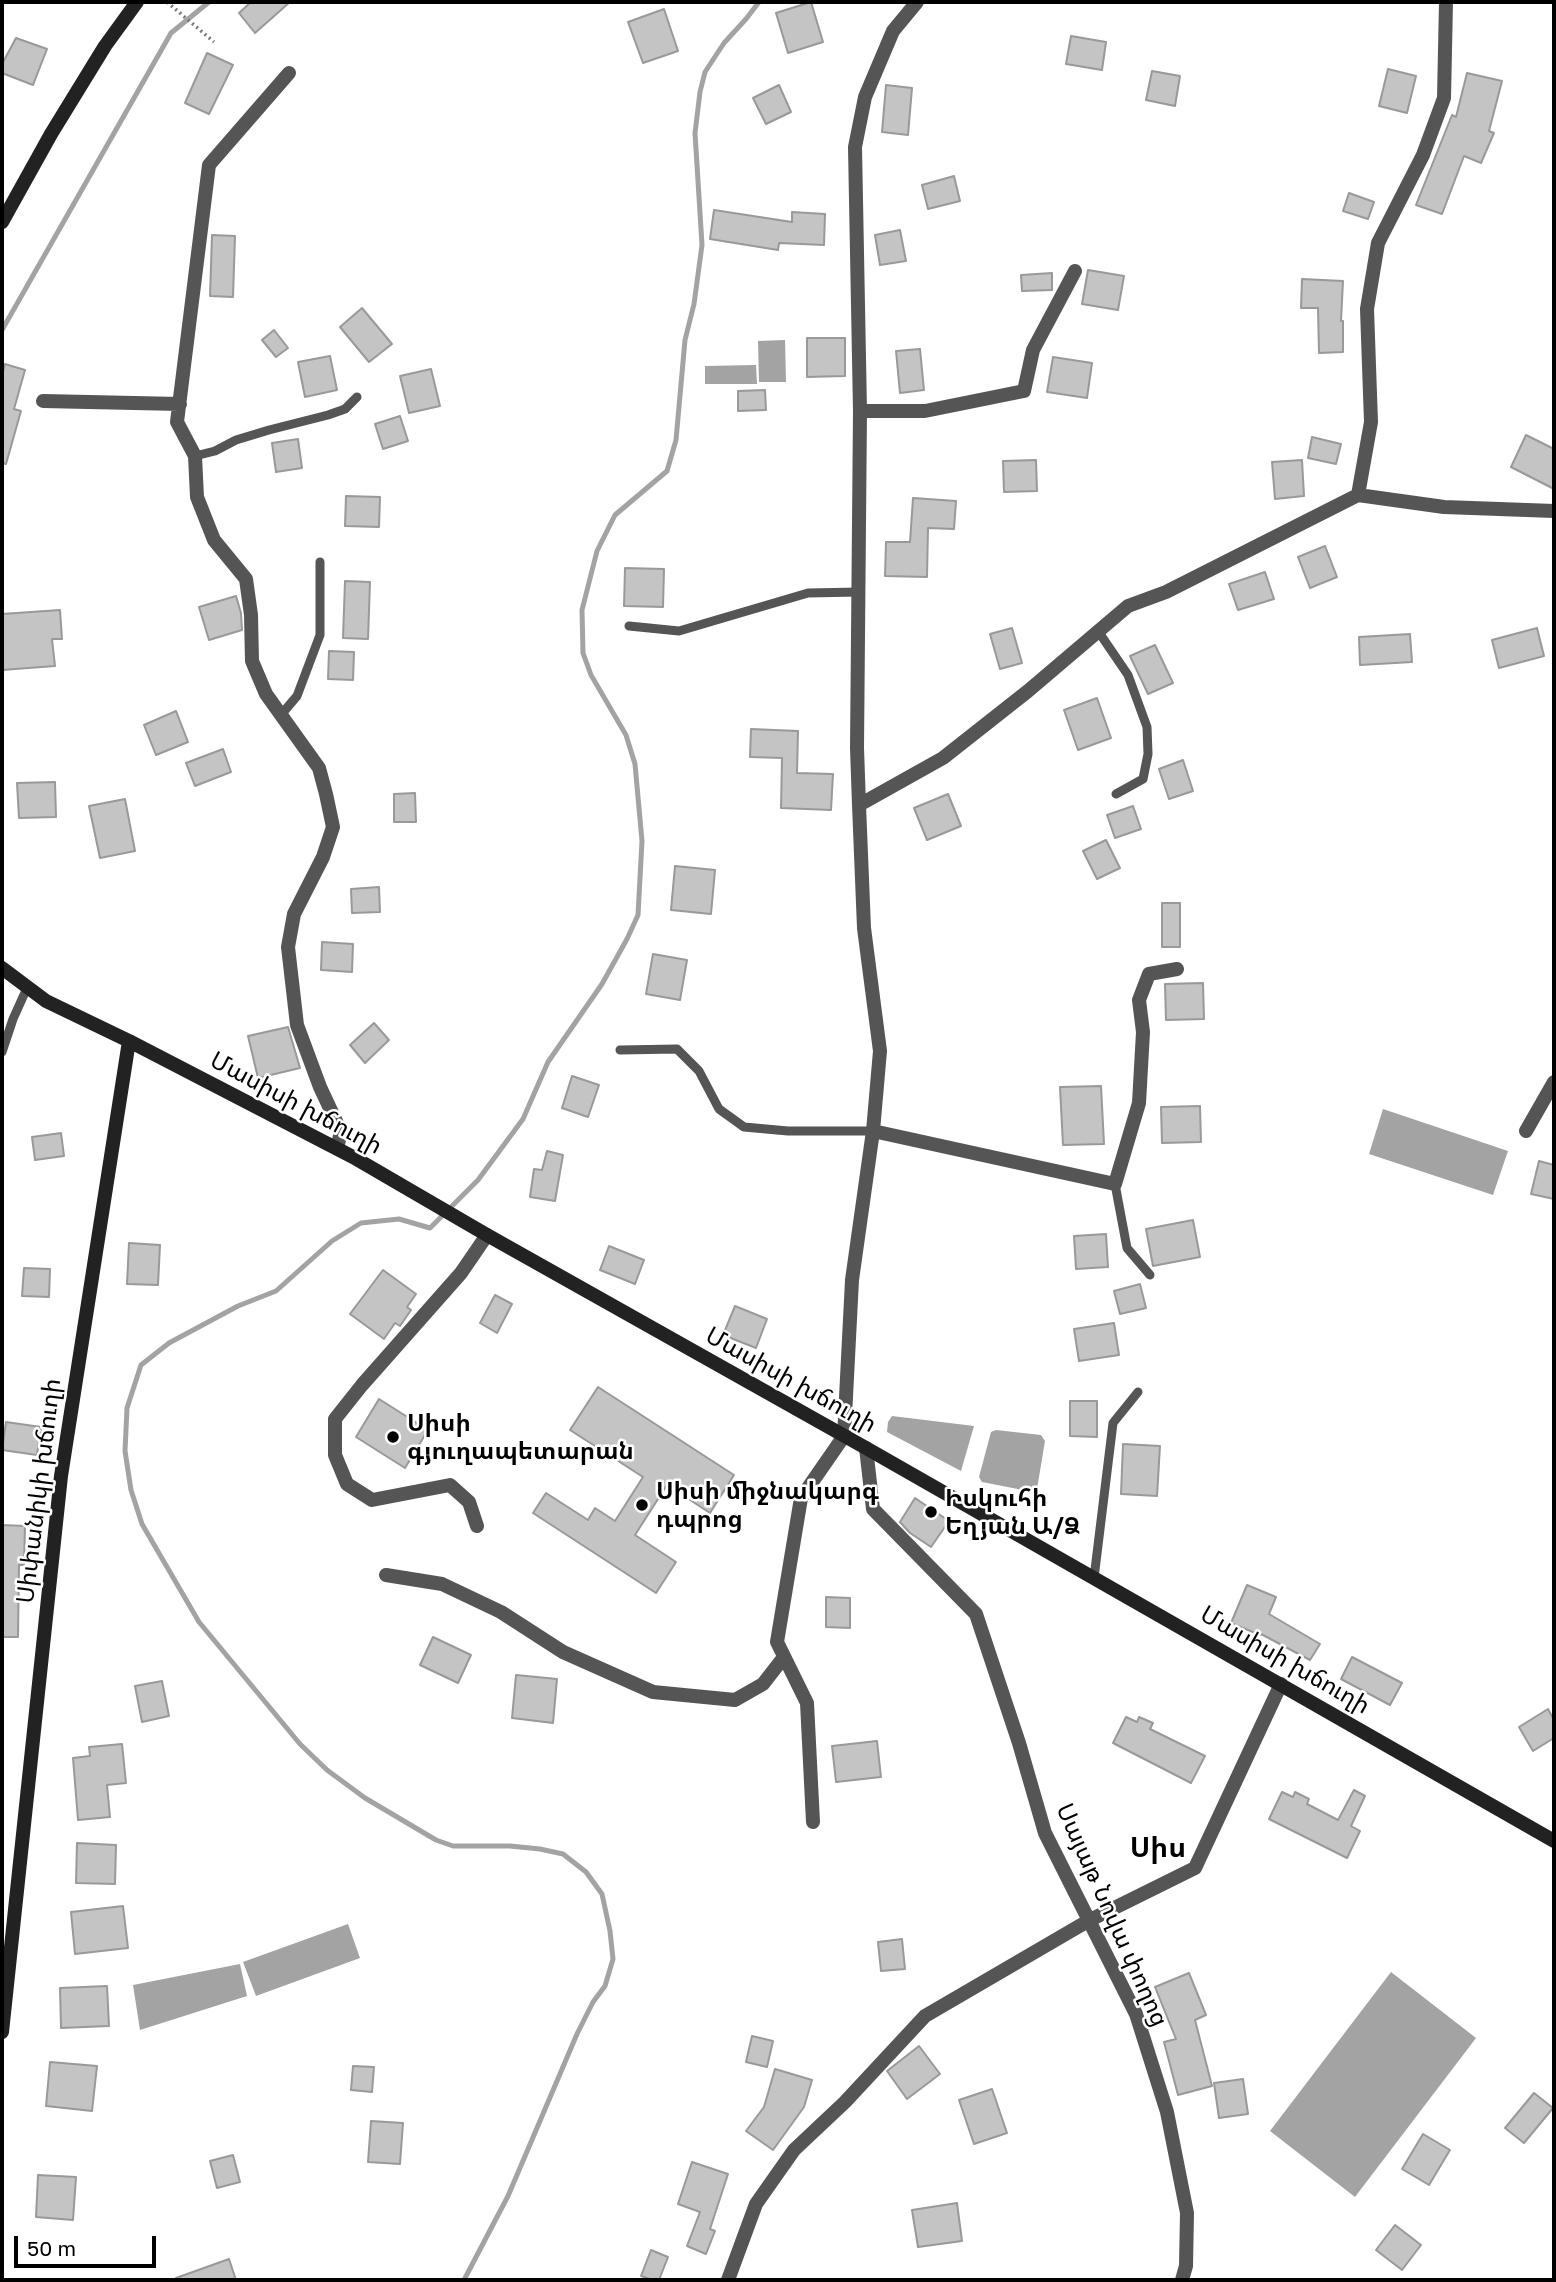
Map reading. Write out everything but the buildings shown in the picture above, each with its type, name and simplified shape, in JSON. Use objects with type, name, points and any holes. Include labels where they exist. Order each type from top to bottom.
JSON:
[{"type":"main road","points":[[2,222],[98,57],[137,2]]},
{"type":"main road","name":"Մասիսի խճուղի","points":[[2,968],[46,1001],[353,1157],[487,1236],[1550,1835]]},
{"type":"main road","name":"Սիփանիկի խճուղի","points":[[2,2032],[61,1476],[129,1041]]},
{"type":"street","points":[[813,1822],[807,1703],[777,1642],[801,1498],[844,1436],[852,1280],[873,1131],[880,1051],[864,928],[859,805],[860,411],[855,147],[865,97],[893,31],[917,2]]},
{"type":"street","points":[[1358,495],[1371,422],[1367,309],[1378,243],[1423,155],[1444,98],[1446,2]]},
{"type":"street","points":[[289,73],[209,165],[177,422],[195,456],[197,497],[214,540],[246,579],[251,615],[252,661],[266,694],[320,768],[333,827],[323,857],[294,914],[288,947],[297,1025],[320,1087],[341,1132],[337,1149]]},
{"type":"street","points":[[860,411],[925,411],[1024,391],[1032,350],[1075,271]]},
{"type":"street","points":[[43,401],[180,404]]},
{"type":"street","points":[[859,805],[943,758],[1028,691],[1128,606],[1166,592],[1358,495],[1444,507],[1554,511]]},
{"type":"street","points":[[873,1131],[1115,1184],[1139,1103],[1143,1032],[1139,1000],[1149,974],[1177,969]]},
{"type":"street","points":[[1526,1131],[1554,1082]]},
{"type":"street","points":[[477,1526],[469,1502],[450,1485],[372,1500],[347,1484],[335,1455],[335,1419],[461,1273],[487,1236]]},
{"type":"street","name":"Սայաթ Նովա փողոց","points":[[866,1448],[873,1509],[976,1614],[1019,1743],[1045,1833],[1136,2014],[1167,2112],[1187,2213],[1186,2266],[1182,2280]]},
{"type":"street","points":[[386,1575],[442,1584],[501,1612],[563,1652],[653,1692],[735,1700],[763,1684],[784,1657]]},
{"type":"street","points":[[727,2280],[756,2204],[794,2150],[845,2102],[925,2016],[1088,1921],[1195,1868],[1282,1684]]},
{"type":"lane","points":[[195,456],[215,451],[236,440],[345,409],[357,397]]},
{"type":"lane","points":[[280,716],[297,696],[320,635],[320,562]]},
{"type":"lane","points":[[629,626],[680,631],[808,593],[859,592]]},
{"type":"lane","points":[[1098,631],[1128,675],[1147,727],[1148,754],[1143,779],[1115,794]]},
{"type":"lane","points":[[2,1052],[27,988]]},
{"type":"lane","points":[[620,1049],[677,1049],[699,1071],[719,1109],[744,1127],[788,1132],[873,1131]]},
{"type":"lane","points":[[1115,1184],[1126,1248],[1150,1275]]},
{"type":"lane","points":[[1094,1578],[1113,1423],[1138,1392]]},
{"type":"path","points":[[167,2],[214,42]]},
{"type":"shaded area","points":[[785,340],[786,382],[759,382],[758,341]]},
{"type":"shaded area","points":[[756,365],[757,384],[705,384],[705,366]]},
{"type":"shaded area","points":[[1383,1109],[1508,1151],[1493,1195],[1369,1154]]},
{"type":"shaded area","points":[[892,1416],[974,1426],[961,1471],[887,1432]]},
{"type":"shaded area","points":[[996,1430],[1041,1435],[1045,1441],[1037,1489],[1033,1492],[982,1482],[979,1477],[991,1432]]},
{"type":"shaded area","points":[[348,1924],[360,1958],[256,1996],[243,1962]]},
{"type":"shaded area","points":[[240,1964],[247,1996],[140,2030],[133,1985]]},
{"type":"shaded area","points":[[1391,1972],[1476,2038],[1355,2197],[1270,2131]]},
{"type":"waterway","points":[[2,330],[171,33],[209,2]]},
{"type":"waterway","points":[[464,2280],[508,2196],[577,2034],[593,2002],[605,1986],[613,1959],[602,1894],[586,1872],[563,1854],[510,1846],[453,1846],[436,1840],[365,1798],[327,1770],[300,1744],[199,1622],[142,1524],[131,1490],[125,1451],[127,1408],[141,1365],[169,1343],[238,1306],[276,1291],[332,1241],[361,1223],[399,1219],[430,1228],[478,1180],[523,1119],[548,1062],[602,984],[638,915],[642,841],[635,764],[626,735],[591,675],[583,653],[582,610],[597,551],[615,515],[667,471],[676,440],[685,340],[694,304],[702,245],[695,133],[700,92],[705,72],[724,43],[759,2]]},
{"type":"place","name":"Սիսի գյուղապետարան","points":[[393,1437]]},
{"type":"place","name":"Սիսի միջնակարգ դպրոց","points":[[642,1505]]},
{"type":"place","name":"Իսկուհի Եղյան Ա/Ձ","points":[[931,1512]]},
{"type":"district","name":"Սիս","points":[[1158,1848]]}]
